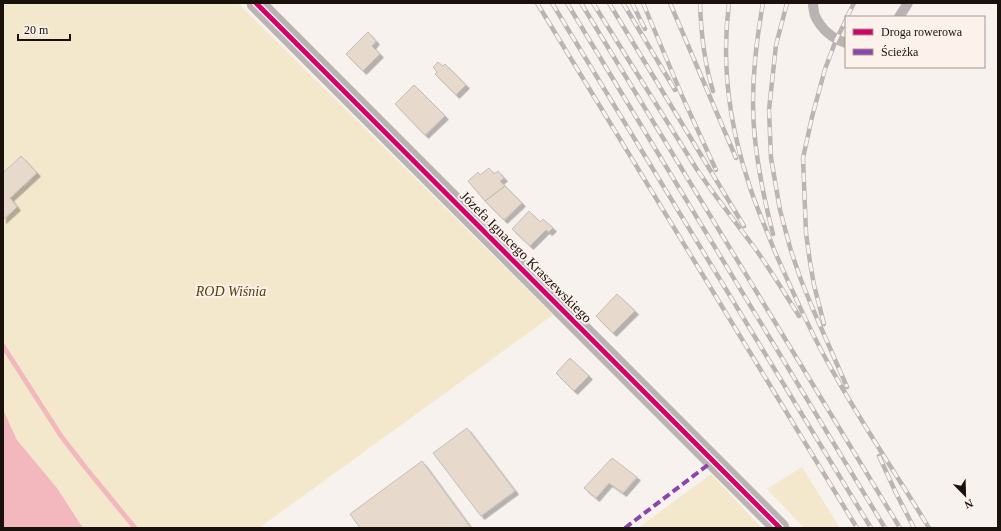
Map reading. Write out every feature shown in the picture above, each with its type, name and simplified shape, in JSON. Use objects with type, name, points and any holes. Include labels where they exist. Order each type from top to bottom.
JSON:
[{"type":"street","name":"Józefa Ignacego Kraszewskiego","points":[[256,3],[780,528]]},
{"type":"lane","points":[[813,3],[815,15],[826,32],[836,40],[845,43]]},
{"type":"lane","points":[[901,16],[908,3]]},
{"type":"green space","name":"ROD Wiśnia","points":[[3,3],[238,3],[553,315],[259,528],[83,528],[57,488],[17,440],[3,409]]},
{"type":"green space","points":[[802,467],[840,528],[804,528],[767,489]]},
{"type":"green space","points":[[711,474],[762,528],[638,528]]},
{"type":"shaded area","points":[[3,409],[17,440],[57,488],[83,528],[3,528]]},
{"type":"building","points":[[368,32],[376,41],[372,46],[380,54],[363,71],[346,54]]},
{"type":"building","points":[[438,62],[443,66],[445,64],[466,85],[456,95],[435,74],[437,72],[433,67]]},
{"type":"building","points":[[414,85],[445,116],[425,135],[395,104]]},
{"type":"building","points":[[21,156],[37,173],[10,198],[17,207],[3,220],[3,173]]},
{"type":"building","points":[[489,168],[494,174],[498,171],[504,178],[500,181],[505,186],[485,201],[468,181],[478,172],[480,175]]},
{"type":"building","points":[[505,186],[522,203],[504,220],[485,201]]},
{"type":"building","points":[[529,211],[540,222],[543,219],[553,228],[549,232],[546,230],[530,246],[512,229]]},
{"type":"building","points":[[617,294],[635,311],[613,333],[596,316]]},
{"type":"building","points":[[570,358],[589,376],[574,391],[556,373]]},
{"type":"building","points":[[467,428],[515,491],[481,516],[433,453]]},
{"type":"building","points":[[612,458],[637,477],[623,493],[609,483],[596,498],[584,488]]},
{"type":"building","points":[[422,461],[471,528],[360,528],[350,514]]},
{"type":"waterway","points":[[3,346],[61,436],[135,528]]},
{"type":"railway","points":[[537,3],[857,528]]},
{"type":"railway","points":[[552,3],[871,528]]},
{"type":"railway","points":[[567,3],[885,528]]},
{"type":"railway","points":[[581,3],[900,528]]},
{"type":"railway","points":[[593,3],[696,168],[760,255],[799,316]]},
{"type":"railway","points":[[609,3],[744,226]]},
{"type":"railway","points":[[623,3],[675,90]]},
{"type":"railway","points":[[632,3],[645,29]]},
{"type":"railway","points":[[643,3],[683,98],[716,170]]},
{"type":"railway","points":[[670,3],[736,158]]},
{"type":"railway","points":[[700,3],[701,25],[707,69],[713,91]]},
{"type":"railway","points":[[729,3],[726,49],[728,94],[741,159],[757,208],[775,252],[822,352],[840,384],[929,528]]},
{"type":"railway","points":[[763,3],[757,40],[753,90],[753,119],[759,169],[773,234]]},
{"type":"railway","points":[[787,3],[776,45],[769,110],[771,158],[780,210],[791,251],[812,307],[847,387]]},
{"type":"railway","points":[[848,16],[854,3]]},
{"type":"railway","points":[[824,324],[814,285],[806,233],[803,158],[825,69],[836,40],[845,22]]},
{"type":"railway","points":[[879,456],[914,528]]},
{"type":"marked path","points":[[625,528],[713,461]]},
{"type":"cycle path","points":[[256,3],[780,528]]}]
